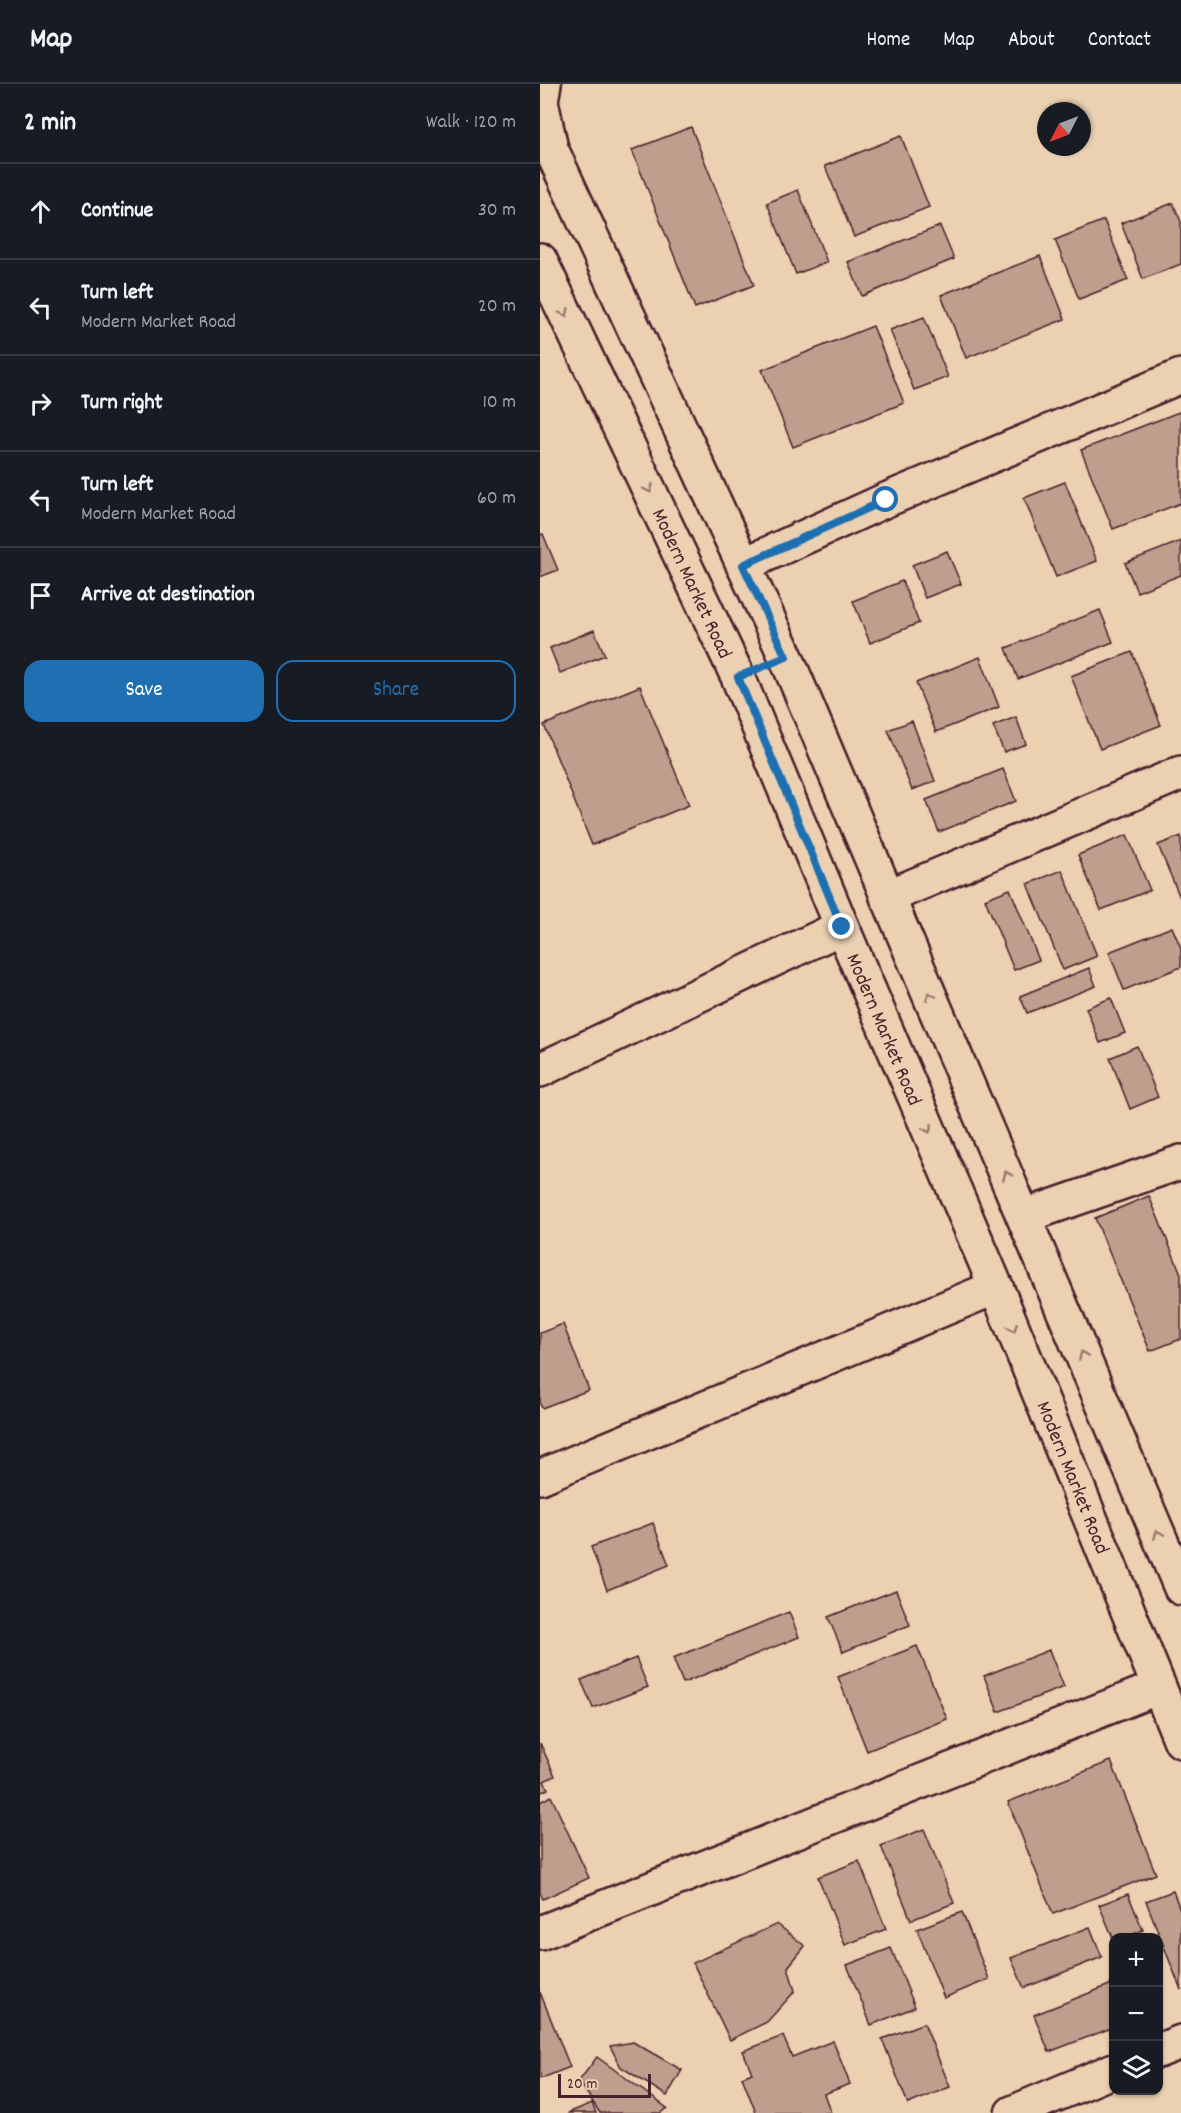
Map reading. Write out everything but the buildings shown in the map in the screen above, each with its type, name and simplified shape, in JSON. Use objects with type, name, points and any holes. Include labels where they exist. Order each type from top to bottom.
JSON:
[{"type":"street","points":[[544,84],[541,101],[546,137],[786,657],[1181,1588]]},
{"type":"street","name":"Modern Market Road","points":[[540,260],[738,677],[996,1287],[1181,1741]]},
{"type":"street","points":[[743,565],[886,500],[1181,376]]},
{"type":"street","points":[[738,677],[786,657]]},
{"type":"street","points":[[887,897],[1181,773]]},
{"type":"street","points":[[540,1070],[842,927]]},
{"type":"street","points":[[1025,1216],[1181,1162]]},
{"type":"street","points":[[544,1467],[996,1287]]},
{"type":"street","points":[[540,1933],[1159,1687]]},
{"type":"street","points":[[1163,2049],[1181,2042]]},
{"type":"street","points":[[1012,2113],[1109,2072]]},
{"type":"route","points":[[842,927],[738,677],[786,657],[743,565],[886,500]]}]
